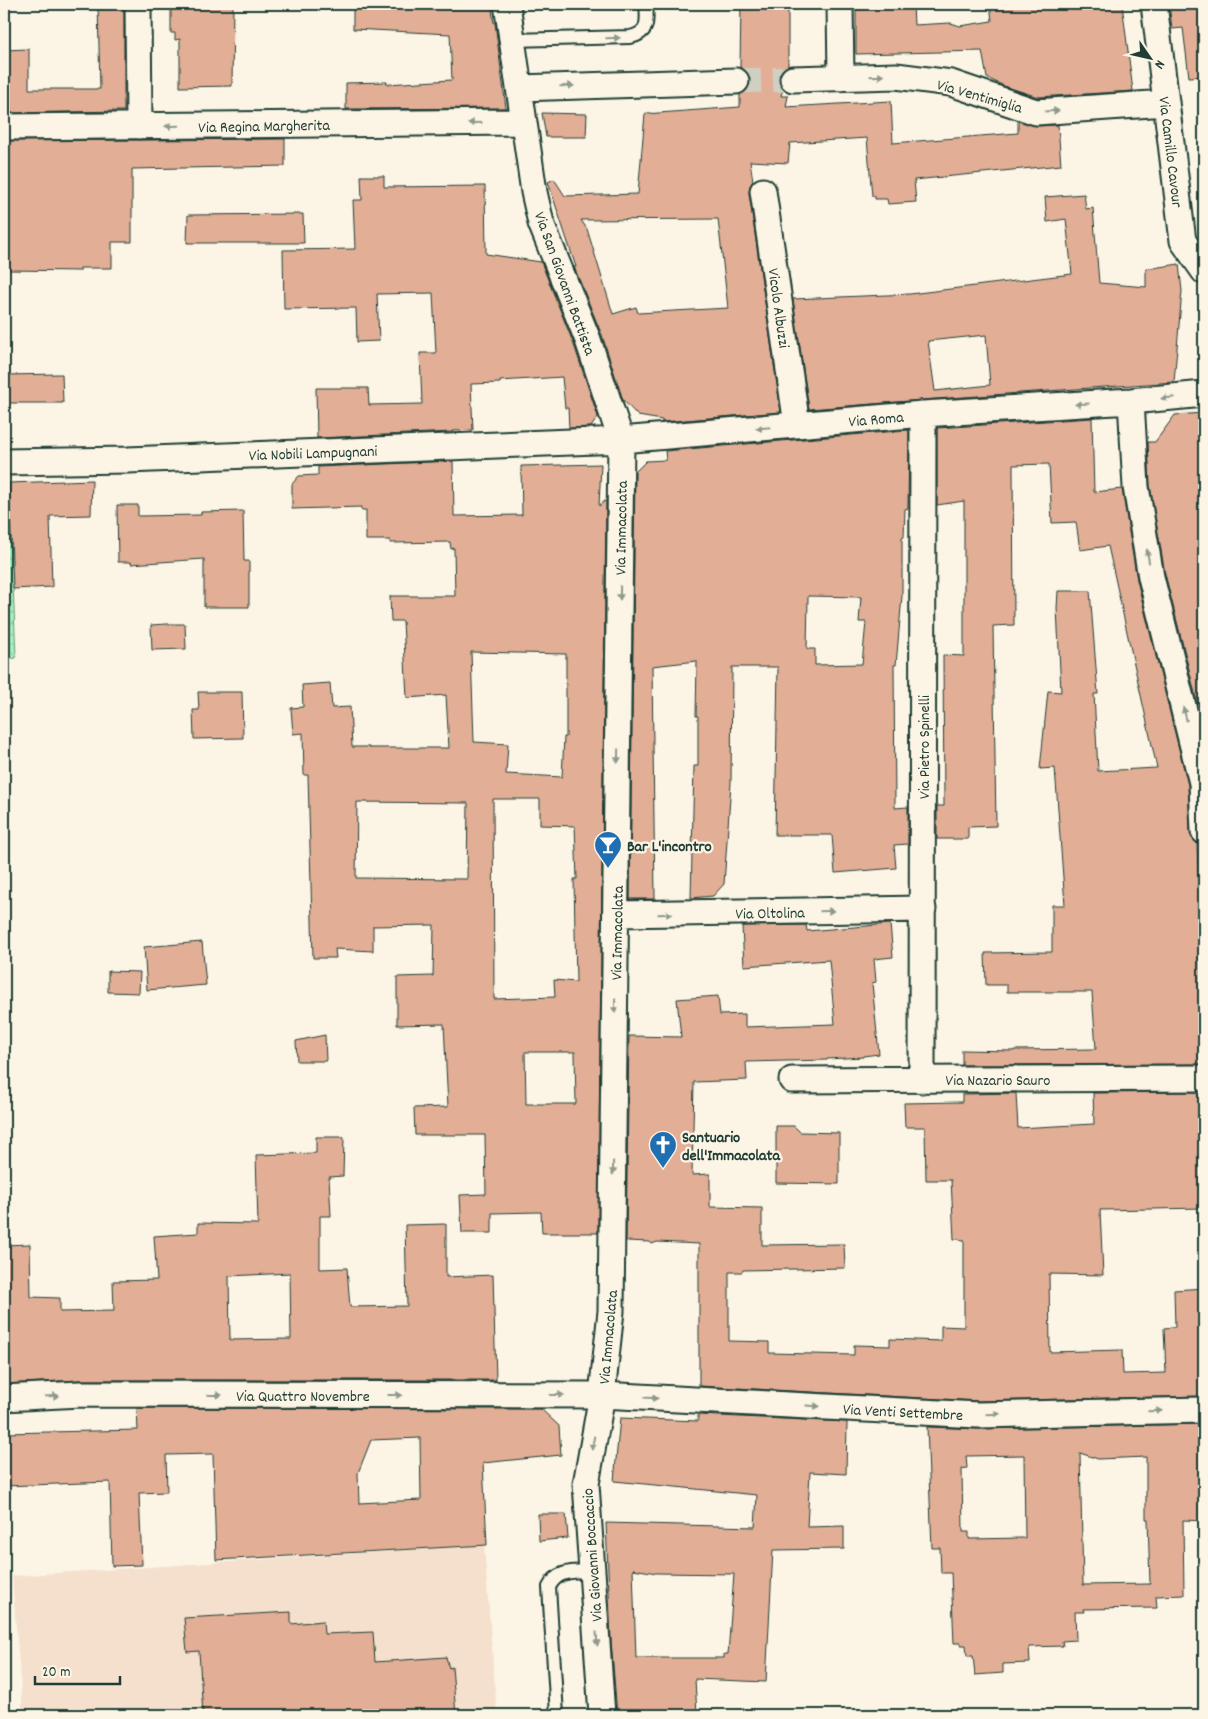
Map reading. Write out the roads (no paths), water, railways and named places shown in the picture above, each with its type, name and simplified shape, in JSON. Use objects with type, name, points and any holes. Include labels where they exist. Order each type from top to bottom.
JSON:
[{"type":"street","points":[[138,4],[139,126]]},
{"type":"street","name":"Via San Giovanni Battista","points":[[507,4],[534,192],[541,223],[588,340],[621,440]]},
{"type":"street","points":[[840,4],[841,78]]},
{"type":"street","name":"Via Camillo Cavour","points":[[1154,4],[1183,241],[1204,271]]},
{"type":"street","name":"Via Ventimiglia","points":[[793,79],[896,76],[951,83],[1036,112],[1166,103]]},
{"type":"street","points":[[518,88],[736,81]]},
{"type":"street","name":"Via Regina Margherita","points":[[4,127],[524,122]]},
{"type":"street","name":"Vicolo Albuzzi","points":[[763,191],[797,425]]},
{"type":"street","name":"Via Roma","points":[[621,440],[922,414],[1131,401],[1204,394]]},
{"type":"street","points":[[1131,401],[1136,487],[1151,577],[1202,783],[1204,831]]},
{"type":"street","name":"Via Pietro Spinelli","points":[[922,414],[922,1080]]},
{"type":"street","name":"Via Nobili Lampugnani","points":[[4,462],[128,460],[621,440]]},
{"type":"street","name":"Via Immacolata","points":[[602,1395],[611,1311],[621,440]]},
{"type":"street","name":"Via Oltolina","points":[[616,914],[923,909]]},
{"type":"street","name":"Via Nazario Sauro","points":[[792,1080],[1204,1078]]},
{"type":"street","name":"Via Quattro Novembre","points":[[4,1398],[80,1394],[602,1395]]},
{"type":"street","name":"Via Venti Settembre","points":[[602,1395],[978,1414],[1204,1410]]},
{"type":"street","name":"Via Giovanni Boccaccio","points":[[602,1395],[586,1484],[602,1715]]},
{"type":"lane","points":[[512,40],[638,36],[644,31],[646,24],[646,4]]},
{"type":"lane","points":[[557,1715],[549,1587],[553,1578],[560,1574],[592,1571]]},
{"type":"tunnel","points":[[736,81],[793,79]]},
{"type":"place","name":"Bar L'incontro","points":[[608,869]]},
{"type":"place","name":"Santuario dell'Immacolata","points":[[663,1169]]}]
